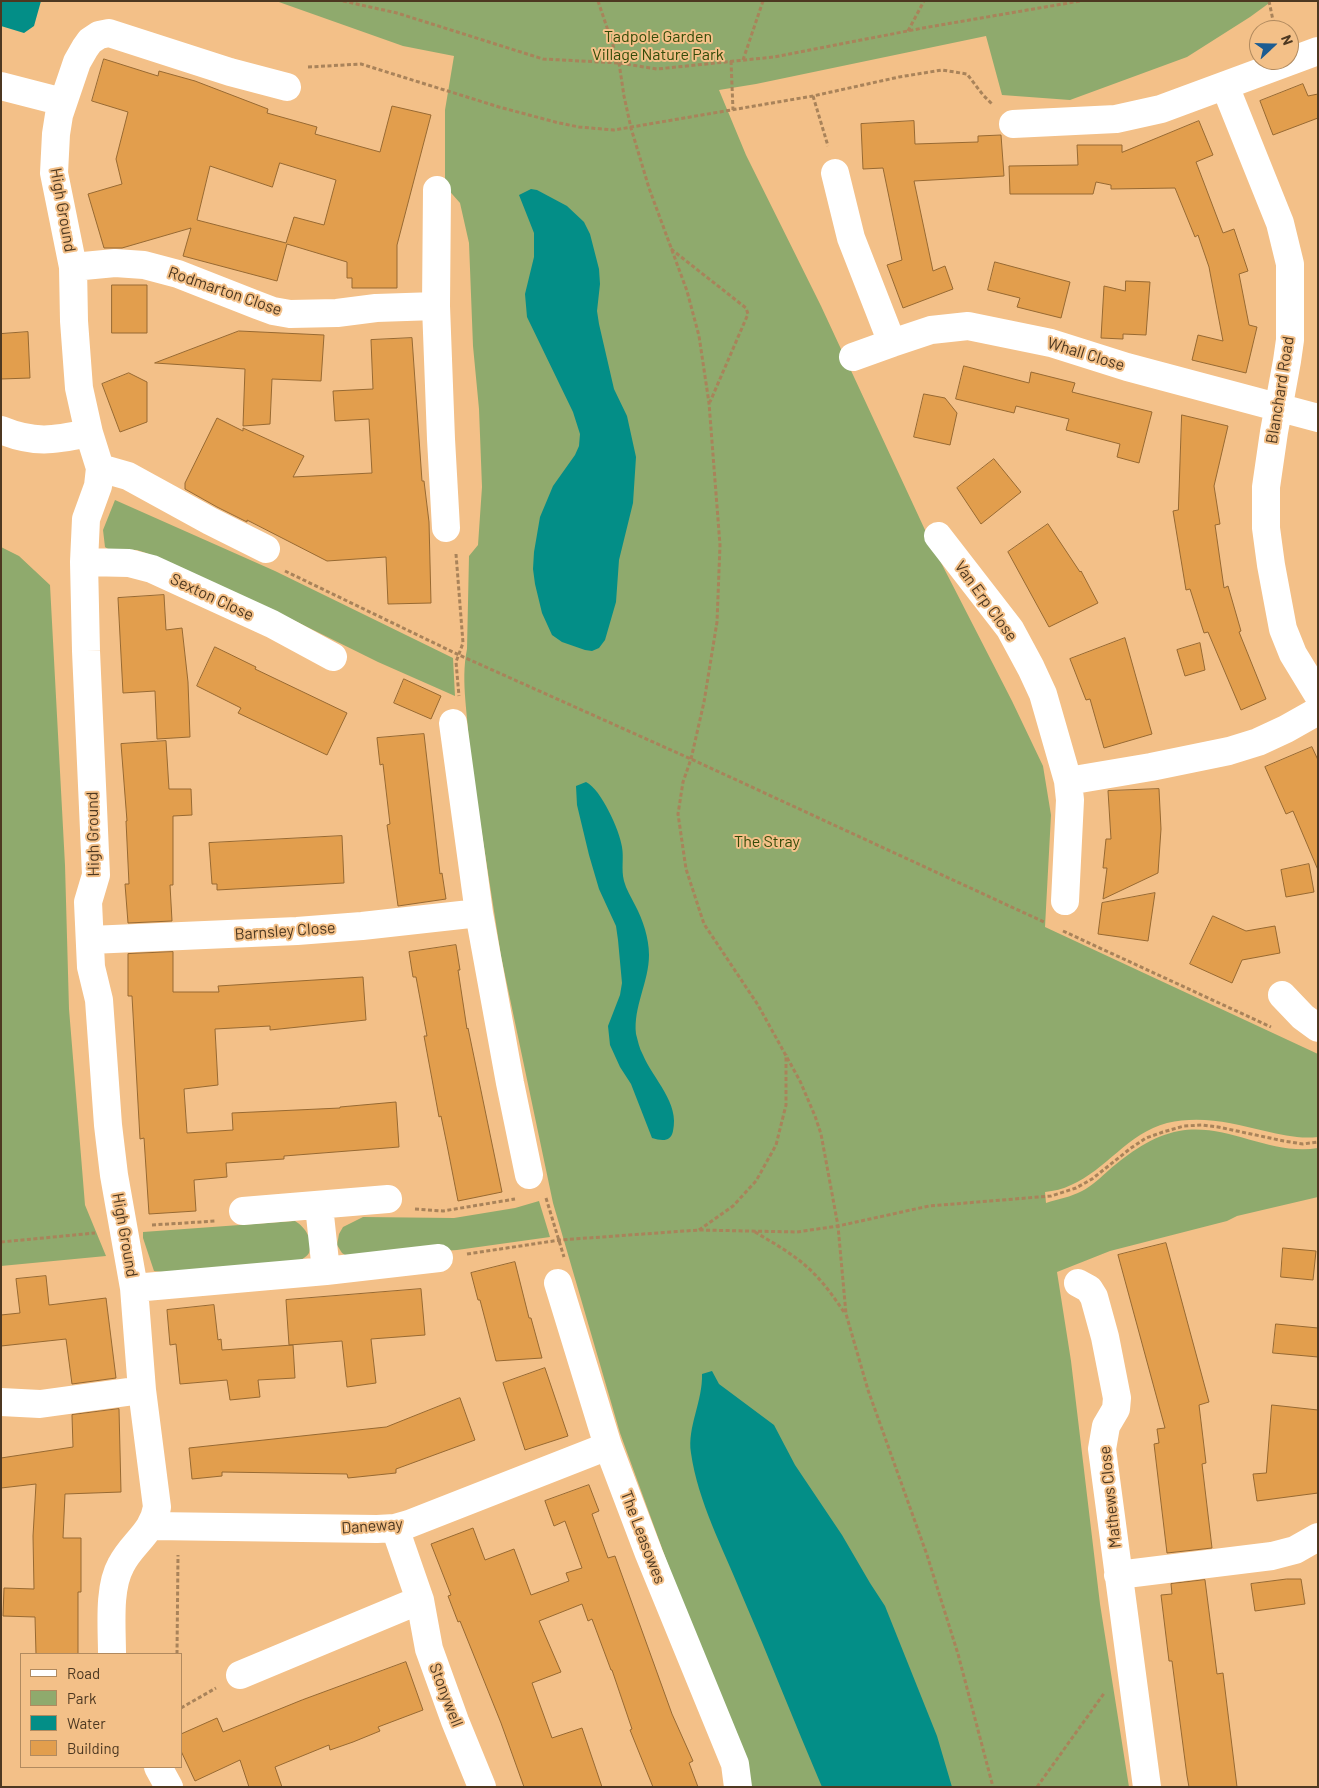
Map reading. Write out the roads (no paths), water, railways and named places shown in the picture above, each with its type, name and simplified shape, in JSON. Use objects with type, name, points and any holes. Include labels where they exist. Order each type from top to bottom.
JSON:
[{"type":"street","name":"High Ground","points":[[165,1526],[157,1507],[142,1390],[134,1288],[114,1175],[108,1125],[99,1000],[92,967],[88,902],[96,875],[84,562],[86,519],[98,486],[100,468],[83,408],[78,374],[73,267],[54,173],[56,134],[63,102],[77,62],[85,48],[99,35],[109,33],[230,72],[287,87]]},
{"type":"street","points":[[1013,124],[1116,119],[1162,109],[1307,55]]},
{"type":"street","points":[[1,86],[63,102]]},
{"type":"street","name":"Blanchard Road","points":[[1225,86],[1280,223],[1290,264],[1290,340],[1288,361],[1266,488],[1268,547],[1278,595],[1280,618],[1286,636],[1293,654],[1318,695]]},
{"type":"street","points":[[835,173],[851,238],[892,343]]},
{"type":"street","points":[[437,190],[436,306],[446,528]]},
{"type":"street","name":"Rodmarton Close","points":[[73,267],[115,263],[144,265],[178,274],[265,308],[290,314],[337,313],[376,308],[436,306]]},
{"type":"street","name":"Whall Close","points":[[853,357],[931,330],[968,326],[1051,343],[1126,367],[1279,406],[1318,418]]},
{"type":"street","points":[[1,430],[24,438],[42,440],[61,439],[89,433]]},
{"type":"street","points":[[100,468],[128,476],[266,549]]},
{"type":"street","name":"Van Erp Close","points":[[938,536],[1010,629],[1043,694],[1068,781],[1070,800],[1065,901]]},
{"type":"street","name":"Sexton Close","points":[[84,562],[129,563],[152,569],[264,621],[333,657]]},
{"type":"street","points":[[1068,781],[1160,766],[1237,749],[1286,729],[1318,711]]},
{"type":"street","points":[[453,723],[479,913],[510,1083],[523,1186]]},
{"type":"street","name":"Barnsley Close","points":[[90,940],[296,931],[479,913]]},
{"type":"street","points":[[1282,995],[1303,1017],[1318,1028]]},
{"type":"street","points":[[243,1211],[388,1199]]},
{"type":"street","points":[[319,1206],[326,1271]]},
{"type":"street","name":"High Ground","points":[[134,1288],[326,1271],[439,1258]]},
{"type":"street","name":"The Leasowes","points":[[558,1283],[608,1446],[649,1554],[735,1764],[738,1787]]},
{"type":"street","name":"Mathews Close","points":[[1078,1283],[1089,1289],[1094,1297],[1118,1398],[1116,1409],[1106,1426],[1102,1449],[1147,1787]]},
{"type":"street","points":[[1,1402],[40,1404],[142,1390]]},
{"type":"street","name":"Daneway","points":[[165,1526],[395,1528],[608,1446]]},
{"type":"street","points":[[112,1653],[116,1575],[127,1555],[165,1526]]},
{"type":"street","name":"Stonywell","points":[[395,1528],[420,1600],[429,1649],[455,1721],[482,1787]]},
{"type":"street","points":[[1118,1575],[1272,1556],[1295,1550],[1318,1538]]},
{"type":"street","points":[[240,1675],[420,1600]]},
{"type":"street","points":[[159,1768],[169,1787]]},
{"type":"water","points":[[1,1],[41,1],[34,26],[24,33],[1,26]]},
{"type":"water","points":[[531,189],[537,190],[567,206],[584,222],[590,234],[599,269],[600,284],[597,311],[599,324],[614,389],[627,416],[636,457],[633,503],[619,560],[616,602],[605,640],[599,648],[592,651],[562,642],[552,635],[542,613],[533,569],[540,517],[553,486],[575,455],[579,446],[580,434],[573,412],[527,317],[525,294],[534,257],[534,233],[519,195]]},
{"type":"water","points":[[586,782],[598,793],[618,831],[623,851],[624,881],[641,917],[647,936],[649,955],[647,975],[637,1014],[636,1034],[647,1064],[673,1111],[673,1131],[672,1135],[666,1140],[652,1138],[631,1084],[620,1067],[610,1045],[608,1026],[620,995],[622,983],[616,926],[599,889],[577,805],[576,786]]},
{"type":"water","points":[[712,1371],[719,1384],[774,1425],[795,1465],[842,1535],[885,1606],[937,1736],[952,1787],[822,1787],[705,1507],[694,1471],[690,1443],[691,1433],[702,1384],[702,1374]]},
{"type":"park label","name":"Tadpole Garden Village Nature Park","points":[[658,46]]},
{"type":"park label","name":"The Stray","points":[[767,842]]}]
